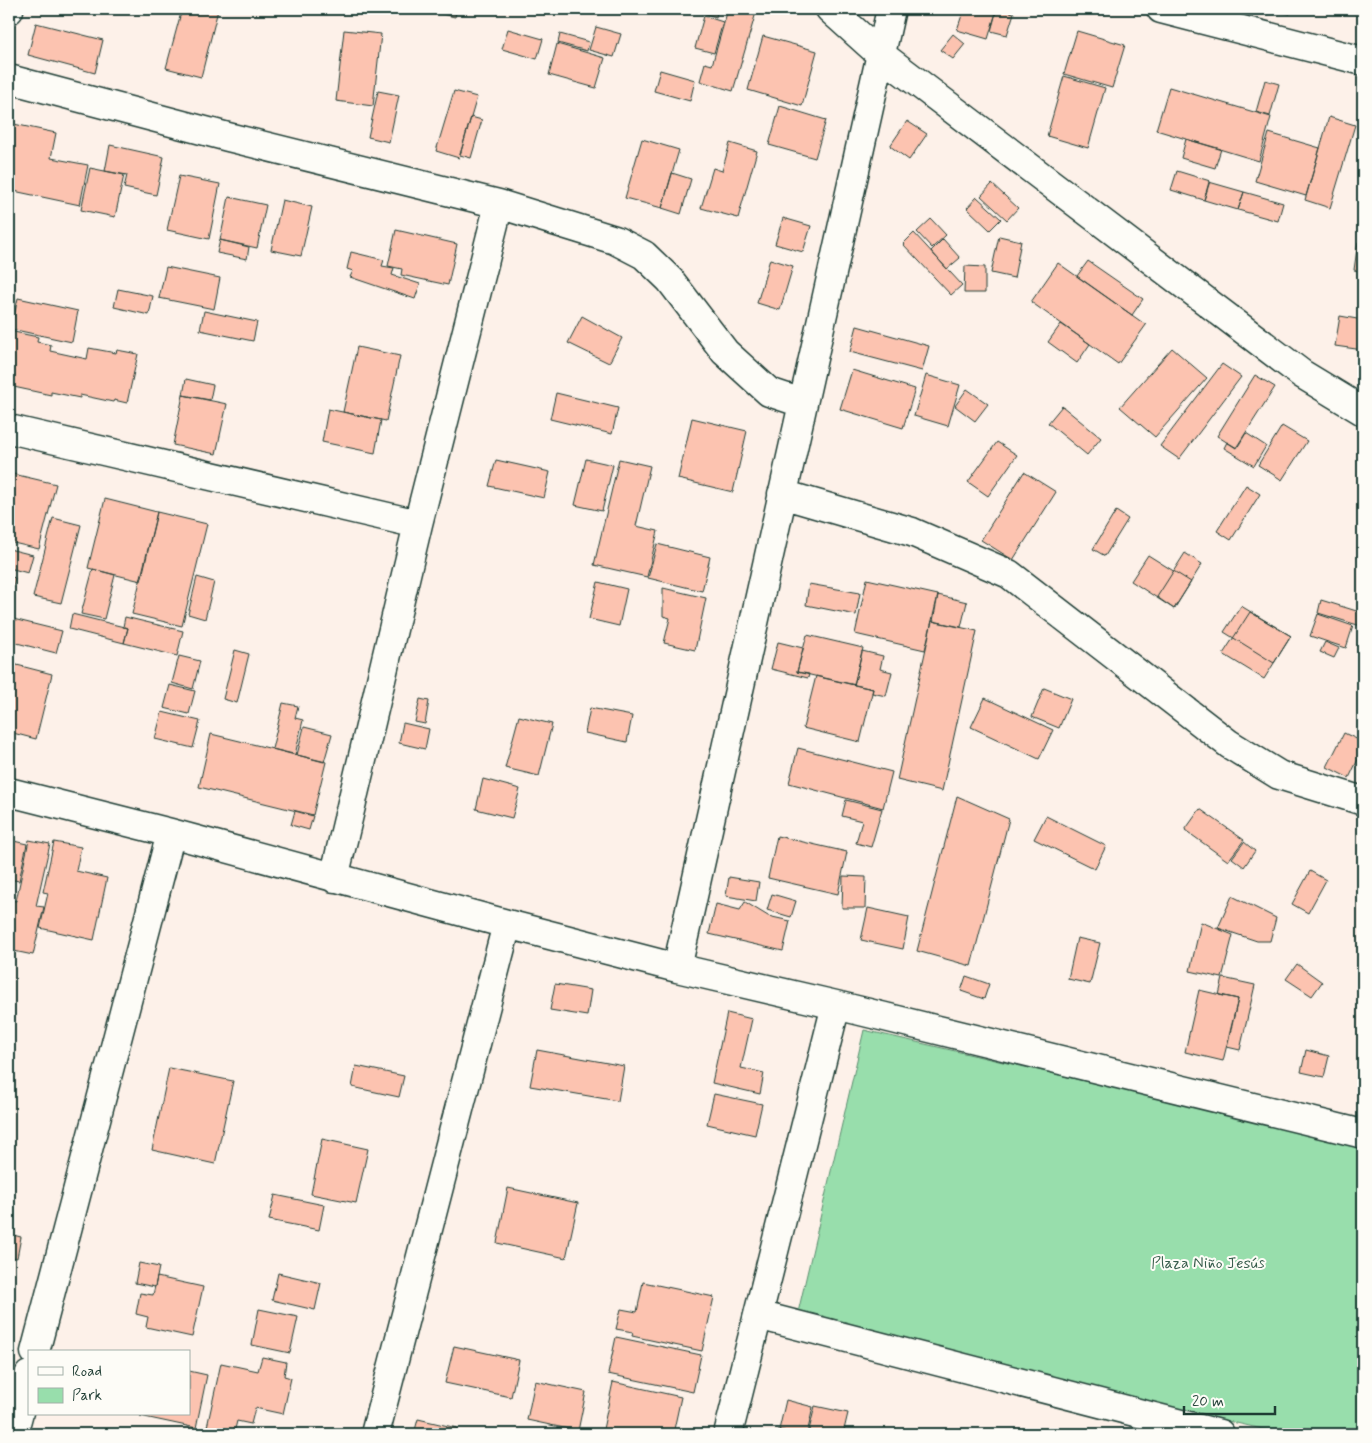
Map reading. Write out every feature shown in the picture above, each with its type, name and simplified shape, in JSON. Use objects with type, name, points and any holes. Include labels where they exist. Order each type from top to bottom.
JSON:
[{"type":"street","points":[[830,9],[880,54],[1302,374],[1363,412]]},
{"type":"street","points":[[677,968],[891,9]]},
{"type":"street","points":[[1161,9],[1363,61]]},
{"type":"street","points":[[9,79],[228,137],[499,204],[615,240],[644,255],[670,280],[725,352],[769,392],[802,403]]},
{"type":"street","points":[[334,878],[418,524],[499,204]]},
{"type":"street","points":[[9,429],[418,524]]},
{"type":"street","points":[[782,494],[912,532],[1009,574],[1229,744],[1279,776],[1363,801]]},
{"type":"street","points":[[9,792],[171,833],[677,968],[1363,1134]]},
{"type":"street","points":[[36,1350],[171,833]]},
{"type":"street","points":[[375,1434],[507,924]]},
{"type":"street","points":[[728,1434],[836,1005]]},
{"type":"street","points":[[758,1315],[1220,1434]]},
{"type":"street","points":[[13,1434],[28,1379]]},
{"type":"green space","name":"Plaza Niño Jesús","points":[[864,1030],[1363,1145],[1363,1434],[1284,1434],[796,1321]]},
{"type":"building","points":[[182,9],[218,10],[201,77],[166,68]]},
{"type":"building","points":[[420,9],[457,9],[455,17]]},
{"type":"building","points":[[690,9],[718,9],[716,17]]},
{"type":"building","points":[[728,9],[757,9],[733,91],[700,81],[705,63],[712,65]]},
{"type":"building","points":[[964,9],[997,9],[988,39],[957,30]]},
{"type":"building","points":[[997,9],[1014,13],[1007,35],[991,31]]},
{"type":"building","points":[[1270,9],[1292,9],[1290,14]]},
{"type":"building","points":[[704,16],[723,22],[714,53],[695,48]]},
{"type":"building","points":[[36,23],[103,40],[95,73],[28,55]]},
{"type":"building","points":[[596,27],[621,34],[614,57],[589,50]]},
{"type":"building","points":[[508,29],[543,39],[537,59],[502,49]]},
{"type":"building","points":[[344,30],[381,34],[373,106],[336,101]]},
{"type":"building","points":[[1077,31],[1125,45],[1112,88],[1064,74]]},
{"type":"building","points":[[560,34],[589,42],[587,51],[558,43]]},
{"type":"building","points":[[953,34],[965,44],[953,59],[940,50]]},
{"type":"building","points":[[763,36],[817,51],[802,106],[748,90]]},
{"type":"building","points":[[557,44],[605,58],[596,88],[549,75]]},
{"type":"building","points":[[660,70],[695,80],[690,101],[654,91]]},
{"type":"building","points":[[1064,76],[1105,88],[1088,148],[1047,136]]},
{"type":"building","points":[[1265,80],[1279,84],[1270,116],[1256,112]]},
{"type":"building","points":[[1169,87],[1271,117],[1259,161],[1156,130]]},
{"type":"building","points":[[378,91],[399,95],[389,142],[368,137]]},
{"type":"building","points":[[454,91],[477,97],[459,158],[436,151]]},
{"type":"building","points":[[780,106],[826,120],[815,158],[769,145]]},
{"type":"building","points":[[471,117],[482,120],[471,158],[460,155]]},
{"type":"building","points":[[1329,117],[1355,125],[1330,208],[1305,200]]},
{"type":"building","points":[[907,121],[927,134],[909,160],[890,146]]},
{"type":"building","points":[[9,123],[56,133],[51,158],[88,165],[80,205],[9,190]]},
{"type":"building","points":[[1269,133],[1320,148],[1306,196],[1255,181]]},
{"type":"building","points":[[642,139],[679,150],[662,208],[625,198]]},
{"type":"building","points":[[1186,139],[1221,149],[1215,168],[1181,158]]},
{"type":"building","points":[[730,143],[757,151],[738,218],[701,208],[713,168],[722,171]]},
{"type":"building","points":[[110,145],[164,157],[156,195],[124,188],[127,175],[105,171]]},
{"type":"building","points":[[90,168],[124,175],[115,217],[81,210]]},
{"type":"building","points":[[1177,171],[1210,181],[1204,200],[1171,190]]},
{"type":"building","points":[[672,173],[691,179],[681,214],[662,208]]},
{"type":"building","points":[[179,176],[220,184],[209,239],[167,230]]},
{"type":"building","points":[[1209,182],[1244,192],[1238,210],[1204,200]]},
{"type":"building","points":[[992,184],[1018,208],[1007,220],[981,196]]},
{"type":"building","points":[[1244,192],[1283,203],[1278,221],[1238,210]]},
{"type":"building","points":[[229,197],[266,205],[257,248],[220,240]]},
{"type":"building","points":[[977,197],[1001,219],[990,230],[967,208]]},
{"type":"building","points":[[282,200],[312,207],[301,256],[271,250]]},
{"type":"building","points":[[783,218],[811,226],[803,252],[775,244]]},
{"type":"building","points":[[931,219],[946,235],[932,248],[917,232]]},
{"type":"building","points":[[396,230],[457,244],[448,285],[401,275],[402,269],[388,266]]},
{"type":"building","points":[[914,233],[962,285],[951,295],[903,244]]},
{"type":"building","points":[[999,236],[1021,241],[1014,278],[991,273]]},
{"type":"building","points":[[943,239],[960,258],[947,269],[931,251]]},
{"type":"building","points":[[220,240],[249,247],[247,259],[217,253]]},
{"type":"building","points":[[1358,242],[1363,243],[1363,272],[1354,270]]},
{"type":"building","points":[[351,252],[384,260],[382,266],[394,268],[392,275],[420,284],[415,299],[350,277],[353,271],[347,269]]},
{"type":"building","points":[[770,259],[793,266],[780,310],[757,303]]},
{"type":"building","points":[[1088,261],[1143,299],[1132,315],[1077,276]]},
{"type":"building","points":[[1058,263],[1146,325],[1118,364],[1031,302]]},
{"type":"building","points":[[965,266],[985,267],[985,293],[964,293]]},
{"type":"building","points":[[166,267],[220,278],[214,309],[159,298]]},
{"type":"building","points":[[118,289],[153,296],[149,315],[114,307]]},
{"type":"building","points":[[18,298],[78,311],[72,342],[11,329]]},
{"type":"building","points":[[204,311],[257,322],[253,341],[200,330]]},
{"type":"building","points":[[582,316],[622,338],[609,363],[568,343]]},
{"type":"building","points":[[1340,316],[1363,320],[1363,350],[1335,346]]},
{"type":"building","points":[[1061,324],[1090,344],[1077,363],[1048,342]]},
{"type":"building","points":[[857,326],[929,346],[922,371],[850,352]]},
{"type":"building","points":[[9,331],[38,337],[37,342],[51,345],[50,351],[87,359],[89,348],[116,353],[117,350],[138,354],[127,403],[80,395],[80,398],[51,392],[51,395],[9,386]]},
{"type":"building","points":[[357,347],[400,356],[386,421],[343,412]]},
{"type":"building","points":[[1172,348],[1207,378],[1155,437],[1120,407]]},
{"type":"building","points":[[1222,364],[1241,377],[1179,459],[1160,446]]},
{"type":"building","points":[[852,370],[915,389],[903,428],[840,409]]},
{"type":"building","points":[[926,375],[960,385],[948,426],[914,416]]},
{"type":"building","points":[[1255,375],[1275,387],[1236,448],[1217,436]]},
{"type":"building","points":[[186,379],[213,385],[210,400],[183,395]]},
{"type":"building","points":[[967,389],[988,404],[975,421],[955,406]]},
{"type":"building","points":[[556,393],[618,408],[612,434],[550,419]]},
{"type":"building","points":[[183,395],[227,404],[216,454],[173,445]]},
{"type":"building","points":[[1062,406],[1101,438],[1087,455],[1048,423]]},
{"type":"building","points":[[328,409],[381,420],[375,453],[322,442]]},
{"type":"building","points":[[692,418],[747,431],[733,492],[678,479]]},
{"type":"building","points":[[1282,426],[1307,441],[1282,480],[1258,465]]},
{"type":"building","points":[[1246,433],[1266,446],[1254,466],[1224,448],[1227,442],[1237,448]]},
{"type":"building","points":[[997,442],[1017,455],[988,496],[968,482]]},
{"type":"building","points":[[586,459],[613,465],[602,511],[575,505]]},
{"type":"building","points":[[619,459],[650,466],[636,526],[658,531],[647,577],[594,565]]},
{"type":"building","points":[[496,460],[550,472],[544,498],[489,486]]},
{"type":"building","points":[[1024,472],[1056,492],[1013,560],[981,540]]},
{"type":"building","points":[[9,473],[56,484],[39,549],[9,542]]},
{"type":"building","points":[[1246,485],[1260,494],[1231,540],[1217,531]]},
{"type":"building","points":[[105,499],[157,512],[141,581],[88,568]]},
{"type":"building","points":[[1116,511],[1128,519],[1105,556],[1093,549]]},
{"type":"building","points":[[157,512],[207,524],[182,626],[132,614]]},
{"type":"building","points":[[53,518],[81,525],[61,603],[33,597]]},
{"type":"building","points":[[657,544],[710,557],[702,591],[648,578]]},
{"type":"building","points":[[9,549],[33,555],[28,573],[9,568]]},
{"type":"building","points":[[1185,553],[1202,564],[1174,609],[1157,597]]},
{"type":"building","points":[[1148,555],[1191,582],[1174,609],[1131,581]]},
{"type":"building","points":[[93,569],[115,575],[104,619],[81,614]]},
{"type":"building","points":[[9,576],[15,578],[9,603]]},
{"type":"building","points":[[197,577],[214,582],[205,619],[188,614]]},
{"type":"building","points":[[867,579],[938,595],[925,650],[855,634]]},
{"type":"building","points":[[598,582],[627,589],[619,626],[589,619]]},
{"type":"building","points":[[809,584],[860,593],[856,615],[806,605]]},
{"type":"building","points":[[663,588],[706,598],[695,650],[664,643],[670,618],[663,616]]},
{"type":"building","points":[[938,595],[967,602],[961,627],[933,621]]},
{"type":"building","points":[[1321,600],[1363,613],[1361,626],[1318,613]]},
{"type":"building","points":[[1241,606],[1291,636],[1274,663],[1224,632]]},
{"type":"building","points":[[1250,612],[1291,636],[1264,679],[1223,654]]},
{"type":"building","points":[[72,614],[128,628],[124,643],[69,629]]},
{"type":"building","points":[[1318,614],[1353,626],[1346,648],[1310,636]]},
{"type":"building","points":[[125,617],[183,631],[177,656],[124,643],[128,628],[123,627]]},
{"type":"building","points":[[9,618],[62,631],[56,653],[9,641]]},
{"type":"building","points":[[932,621],[977,631],[942,791],[897,780]]},
{"type":"building","points":[[807,635],[863,648],[854,685],[797,672]]},
{"type":"building","points":[[778,642],[803,648],[797,672],[809,674],[808,678],[771,669]]},
{"type":"building","points":[[1325,642],[1339,648],[1334,658],[1320,652]]},
{"type":"building","points":[[235,650],[249,654],[237,703],[223,699]]},
{"type":"building","points":[[862,651],[883,656],[880,669],[892,672],[886,696],[872,693],[873,689],[854,685]]},
{"type":"building","points":[[179,656],[200,661],[193,689],[172,683]]},
{"type":"building","points":[[9,663],[52,674],[36,739],[9,732]]},
{"type":"building","points":[[816,676],[873,689],[860,742],[803,728]]},
{"type":"building","points":[[170,685],[195,691],[189,714],[164,708]]},
{"type":"building","points":[[1044,688],[1071,699],[1059,728],[1032,717]]},
{"type":"building","points":[[985,698],[1053,730],[1039,759],[971,727]]},
{"type":"building","points":[[420,699],[429,701],[425,724],[415,722]]},
{"type":"building","points":[[283,703],[298,706],[295,718],[303,720],[295,755],[272,749]]},
{"type":"building","points":[[590,708],[632,716],[627,742],[585,733]]},
{"type":"building","points":[[162,712],[200,721],[193,748],[155,739]]},
{"type":"building","points":[[519,716],[552,724],[539,776],[505,768]]},
{"type":"building","points":[[403,723],[429,729],[425,749],[399,743]]},
{"type":"building","points":[[304,727],[332,734],[324,762],[297,755]]},
{"type":"building","points":[[1344,733],[1363,742],[1363,749],[1349,778],[1327,767]]},
{"type":"building","points":[[211,734],[326,762],[313,815],[199,787]]},
{"type":"building","points":[[798,748],[892,772],[883,808],[789,783]]},
{"type":"building","points":[[483,779],[520,789],[512,818],[476,809]]},
{"type":"building","points":[[957,796],[1009,819],[971,966],[917,951]]},
{"type":"building","points":[[846,800],[882,809],[871,847],[856,843],[862,821],[842,816]]},
{"type":"building","points":[[1200,809],[1244,840],[1228,861],[1185,830]]},
{"type":"building","points":[[295,811],[313,816],[309,830],[291,825]]},
{"type":"building","points":[[1046,816],[1106,846],[1095,869],[1034,839]]},
{"type":"building","points":[[777,836],[847,852],[838,894],[768,878]]},
{"type":"building","points":[[9,840],[27,844],[19,881],[9,879]]},
{"type":"building","points":[[29,840],[50,844],[36,906],[44,907],[33,955],[9,950],[9,900],[16,901]]},
{"type":"building","points":[[54,842],[81,847],[76,871],[107,878],[94,940],[40,928],[48,893],[43,892]]},
{"type":"building","points":[[1244,842],[1255,851],[1244,867],[1232,858]]},
{"type":"building","points":[[1310,871],[1326,880],[1308,913],[1292,904]]},
{"type":"building","points":[[843,876],[866,877],[865,908],[842,908]]},
{"type":"building","points":[[729,877],[759,882],[756,901],[726,896]]},
{"type":"building","points":[[772,894],[796,901],[791,917],[767,910]]},
{"type":"building","points":[[1232,896],[1276,918],[1270,941],[1257,941],[1218,928]]},
{"type":"building","points":[[745,902],[768,916],[790,921],[783,951],[709,934],[716,904],[740,910]]},
{"type":"building","points":[[868,908],[909,917],[903,949],[861,940]]},
{"type":"building","points":[[1201,922],[1233,935],[1222,978],[1190,971]]},
{"type":"building","points":[[1077,938],[1100,943],[1090,984],[1068,979]]},
{"type":"building","points":[[1297,964],[1322,982],[1312,996],[1286,979]]},
{"type":"building","points":[[966,976],[989,984],[984,999],[961,991]]},
{"type":"building","points":[[1223,978],[1255,985],[1240,1050],[1227,1047],[1238,999],[1219,995]]},
{"type":"building","points":[[555,984],[591,990],[587,1016],[550,1010]]},
{"type":"building","points":[[1199,990],[1238,999],[1223,1061],[1185,1052]]},
{"type":"building","points":[[727,1013],[752,1019],[741,1068],[764,1073],[760,1094],[712,1083]]},
{"type":"building","points":[[537,1050],[624,1066],[618,1101],[530,1086]]},
{"type":"building","points":[[1306,1050],[1329,1056],[1324,1077],[1301,1072]]},
{"type":"building","points":[[356,1066],[404,1076],[399,1097],[352,1087]]},
{"type":"building","points":[[169,1068],[233,1081],[215,1164],[152,1150]]},
{"type":"building","points":[[714,1094],[762,1104],[755,1135],[707,1124]]},
{"type":"building","points":[[322,1139],[368,1149],[356,1203],[311,1194]]},
{"type":"building","points":[[508,1188],[578,1203],[566,1258],[497,1243]]},
{"type":"building","points":[[275,1195],[324,1205],[319,1230],[269,1220]]},
{"type":"building","points":[[9,1234],[21,1237],[17,1258],[9,1256]]},
{"type":"building","points":[[139,1263],[159,1267],[155,1287],[135,1283]]},
{"type":"building","points":[[278,1273],[321,1283],[315,1310],[272,1300]]},
{"type":"building","points":[[157,1277],[203,1287],[192,1337],[146,1327],[148,1317],[136,1314],[140,1293],[153,1295]]},
{"type":"building","points":[[643,1282],[714,1297],[702,1351],[632,1336],[633,1332],[616,1329],[621,1309],[637,1312]]},
{"type":"building","points":[[259,1309],[298,1317],[290,1353],[252,1345]]},
{"type":"building","points":[[616,1337],[701,1355],[693,1392],[608,1374]]},
{"type":"building","points":[[454,1346],[519,1360],[511,1397],[445,1383]]},
{"type":"building","points":[[262,1357],[286,1362],[284,1376],[291,1378],[283,1414],[255,1408],[251,1424],[237,1421],[234,1433],[207,1427],[221,1363],[258,1371]]},
{"type":"building","points":[[190,1371],[207,1375],[196,1428],[140,1416],[190,1416]]},
{"type":"building","points":[[535,1381],[586,1392],[578,1431],[527,1420]]},
{"type":"building","points":[[613,1382],[681,1397],[673,1434],[602,1434]]},
{"type":"building","points":[[786,1400],[813,1407],[807,1434],[796,1434],[779,1430]]},
{"type":"building","points":[[815,1406],[848,1413],[843,1434],[808,1434]]},
{"type":"building","points":[[418,1419],[457,1428],[456,1434],[414,1434]]},
{"type":"building","points":[[779,1430],[796,1434],[778,1434]]}]
